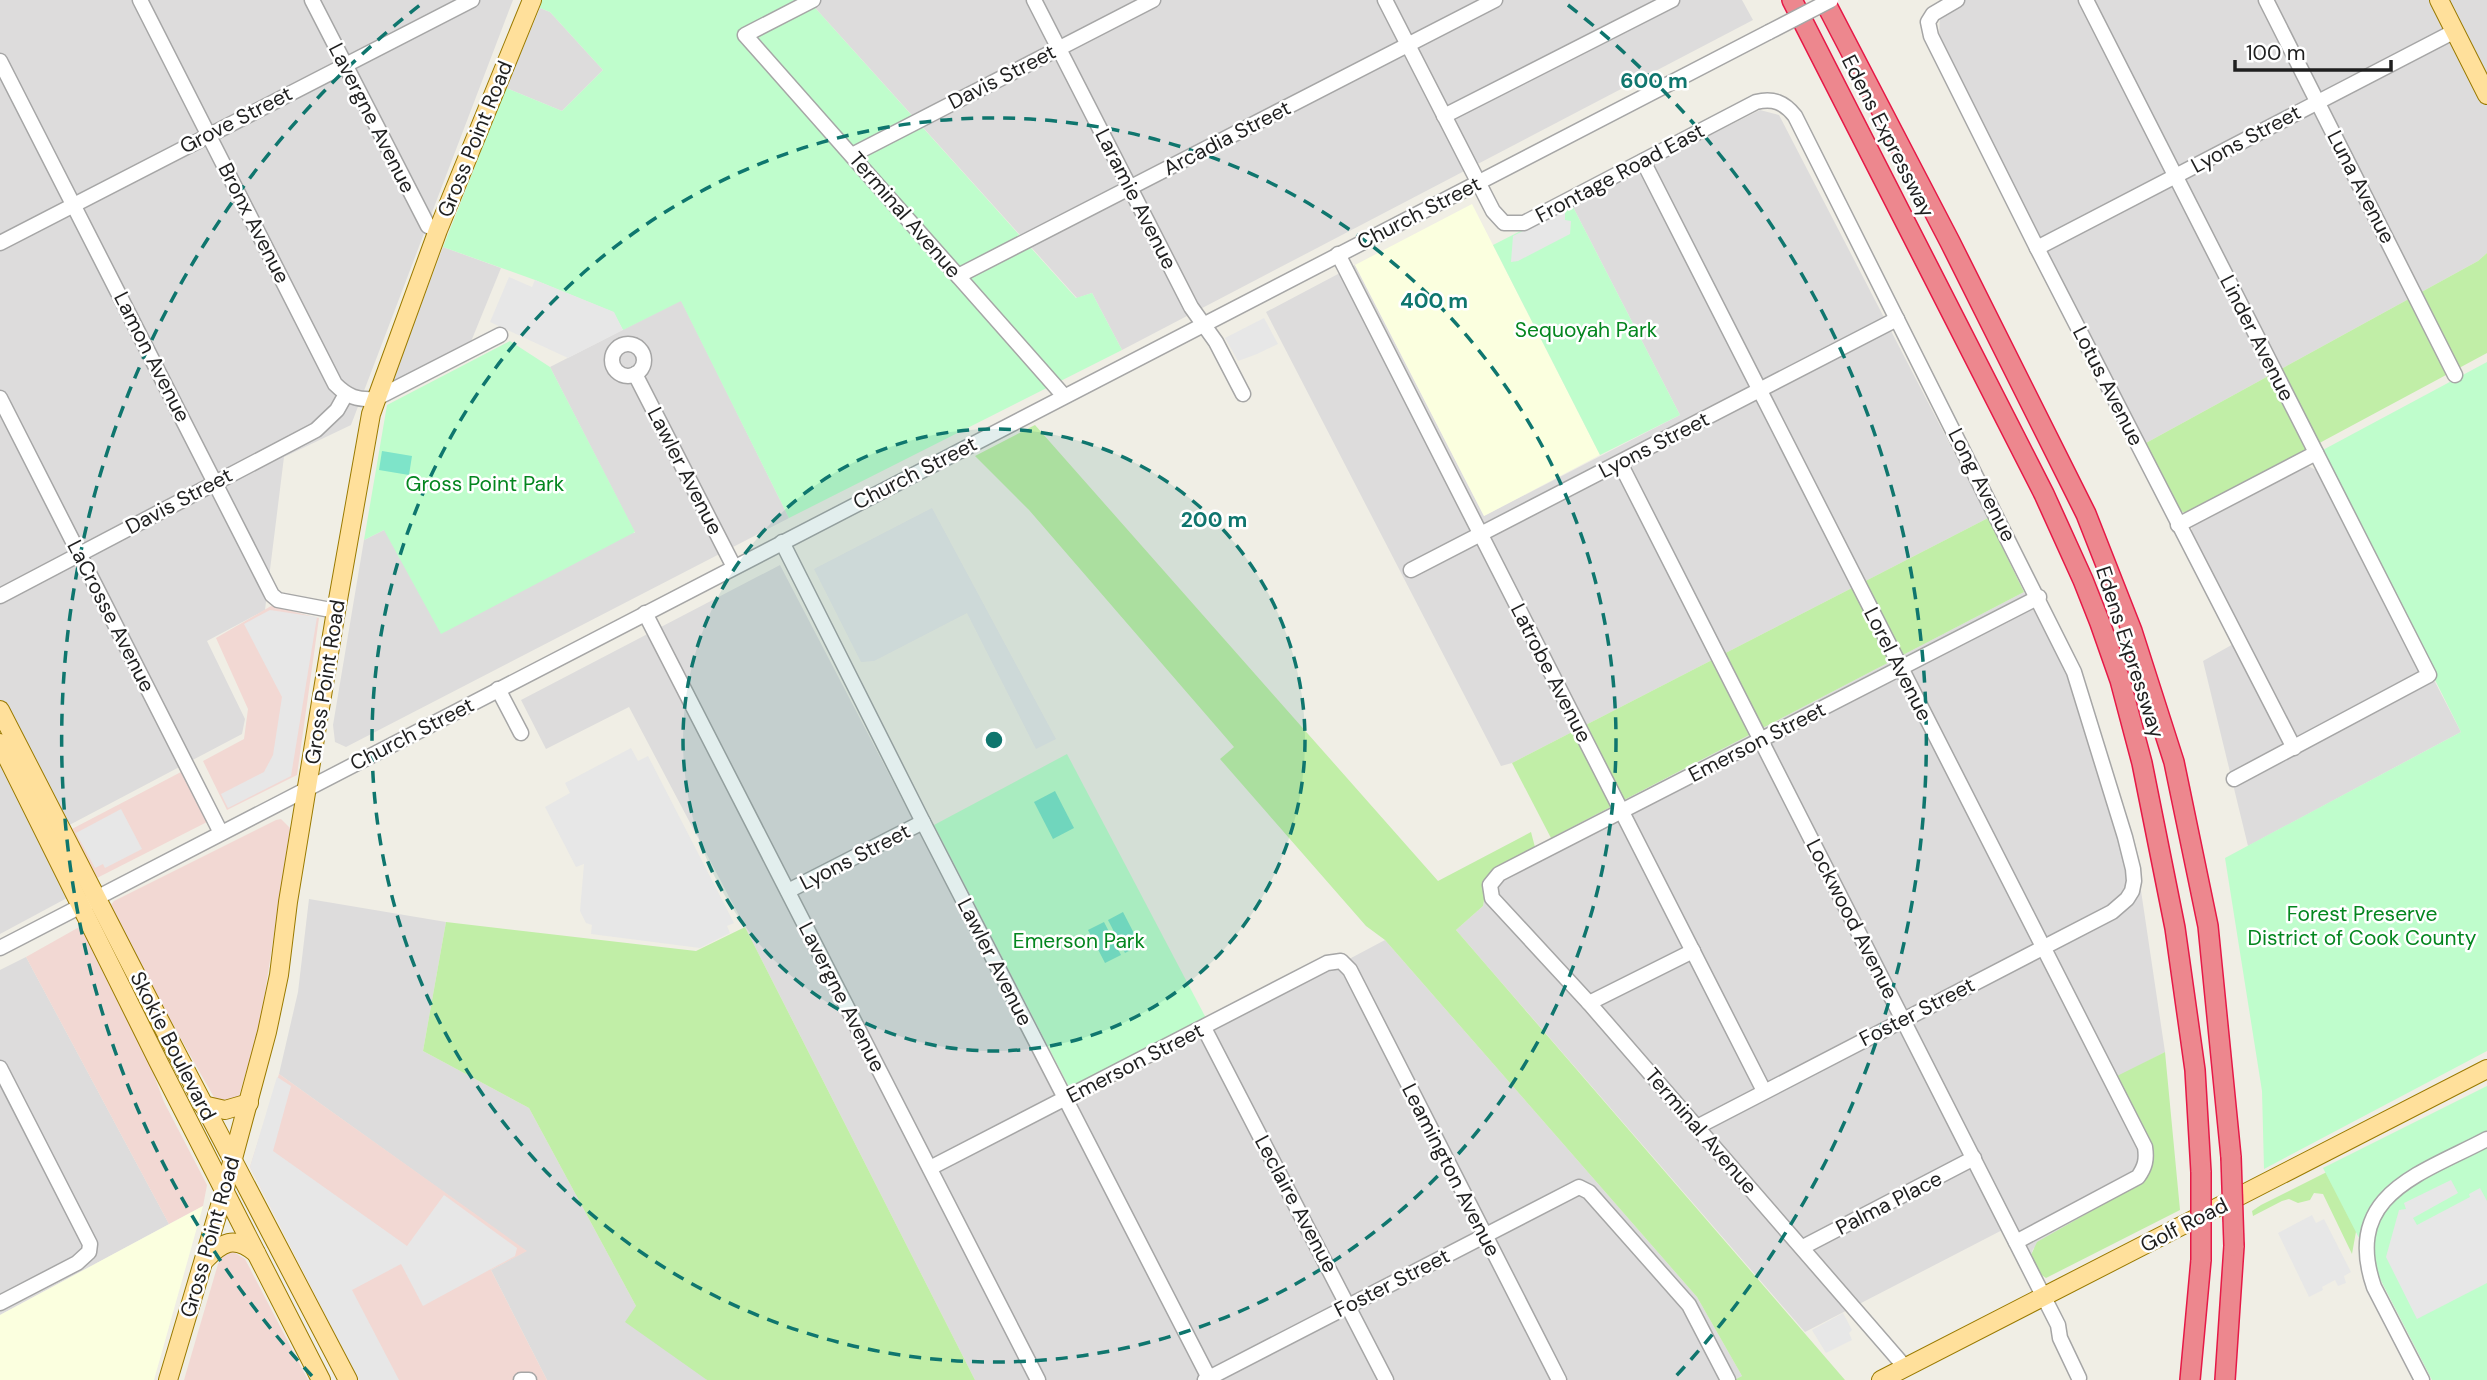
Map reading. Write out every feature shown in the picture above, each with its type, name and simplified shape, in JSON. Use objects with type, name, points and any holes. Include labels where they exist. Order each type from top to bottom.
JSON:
[{"type":"highway","name":"Edens Expressway","points":[[1792,0],[2044,494],[2083,580],[2120,680],[2142,763],[2175,928],[2195,1070],[2201,1172],[2201,1260],[2190,1380]]},
{"type":"highway","name":"Edens Expressway","points":[[1824,0],[1950,242],[2086,514],[2132,631],[2174,762],[2208,926],[2231,1157],[2234,1246],[2225,1380]]},
{"type":"main road","name":"Gross Point Road","points":[[168,1380],[224,1192],[267,1032],[279,975],[288,902],[309,788],[336,611],[375,399],[438,230],[531,0]]},
{"type":"main road","points":[[2439,0],[2487,95]]},
{"type":"main road","name":"Skokie Boulevard","points":[[0,710],[224,1192],[321,1380]]},
{"type":"main road","name":"Skokie Boulevard","points":[[0,743],[203,1105],[348,1380]]},
{"type":"main road","name":"Golf Road","points":[[1881,1380],[2487,1069]]},
{"type":"main road","points":[[203,1105],[225,1110],[249,1103]]},
{"type":"main road","points":[[202,1263],[219,1245],[230,1242],[245,1244],[256,1253]]},
{"type":"street","name":"Bronx Avenue","points":[[140,0],[335,384],[346,394]]},
{"type":"street","name":"Lavergne Avenue","points":[[312,0],[428,226],[438,230]]},
{"type":"street","name":"Grove Street","points":[[0,243],[472,0]]},
{"type":"street","name":"Terminal Avenue","points":[[813,0],[745,35],[1064,396]]},
{"type":"street","name":"Laramie Avenue","points":[[1034,0],[1191,307],[1216,342],[1242,394]]},
{"type":"street","name":"Davis Street","points":[[852,155],[1153,0]]},
{"type":"street","points":[[1385,0],[1478,182]]},
{"type":"street","name":"Arcadia Street","points":[[958,276],[1495,0]]},
{"type":"street","points":[[1444,116],[1672,0]]},
{"type":"street","name":"Church Street","points":[[0,948],[1831,0]]},
{"type":"street","name":"Lotus Avenue","points":[[1956,0],[1933,14],[1928,22],[1931,37],[2294,748]]},
{"type":"street","name":"Linder Avenue","points":[[2086,0],[2429,676],[2294,748]]},
{"type":"street","name":"Luna Avenue","points":[[2266,0],[2455,375]]},
{"type":"street","name":"Lyons Street","points":[[2037,248],[2455,31]]},
{"type":"street","name":"Lamon Avenue","points":[[0,61],[272,595],[278,600],[336,611]]},
{"type":"street","name":"Frontage Road East","points":[[1478,182],[1499,219],[1514,224],[1524,223],[1756,102],[1767,99],[1779,102]]},
{"type":"street","name":"Long Avenue","points":[[1779,102],[1796,116],[2039,597],[2074,672],[2125,837],[2133,869],[2132,891]]},
{"type":"street","name":"Lorel Avenue","points":[[1643,161],[2145,1147],[2145,1168],[2138,1177],[2016,1242]]},
{"type":"street","name":"Latrobe Avenue","points":[[1338,254],[1764,1091]]},
{"type":"street","name":"Lyons Street","points":[[1411,570],[1898,319]]},
{"type":"street","points":[[346,394],[359,400],[375,399],[500,335]]},
{"type":"street","name":"Bronx Avenue","points":[[330,370],[350,388],[375,399]]},
{"type":"street","name":"Lawler Avenue","points":[[635,374],[734,567]]},
{"type":"street","name":"Davis Street","points":[[0,596],[316,430],[337,410],[346,394]]},
{"type":"street","name":"LaCrosse Avenue","points":[[0,398],[221,833]]},
{"type":"street","points":[[2178,525],[2316,453]]},
{"type":"street","name":"Lockwood Avenue","points":[[1620,463],[2058,1325],[2060,1338],[2079,1378]]},
{"type":"street","name":"Lawler Avenue","points":[[782,542],[1208,1379]]},
{"type":"street","name":"Emerson Street","points":[[1492,898],[1490,885],[1499,874],[2039,597]]},
{"type":"street","name":"Lavergne Avenue","points":[[645,613],[1038,1380]]},
{"type":"street","points":[[498,689],[521,733]]},
{"type":"street","points":[[2234,779],[2294,748]]},
{"type":"street","name":"Lyons Street","points":[[788,891],[923,822]]},
{"type":"street","name":"Foster Street","points":[[1697,1127],[2112,912],[2132,891]]},
{"type":"street","name":"Terminal Avenue","points":[[1492,898],[1589,1003],[1905,1367]]},
{"type":"street","points":[[1589,1003],[1693,951]]},
{"type":"street","name":"Emerson Street","points":[[930,1168],[1327,963],[1341,961]]},
{"type":"street","name":"Leamington Avenue","points":[[1341,961],[1350,970],[1559,1380]]},
{"type":"street","name":"Leclaire Avenue","points":[[1204,1028],[1386,1380]]},
{"type":"street","points":[[0,1068],[90,1244],[89,1252],[77,1263],[0,1303]]},
{"type":"street","points":[[2422,1380],[2374,1287],[2365,1253],[2369,1228],[2373,1215],[2388,1194],[2487,1139]]},
{"type":"street","name":"Palma Place","points":[[1803,1247],[1974,1158]]},
{"type":"street","name":"Foster Street","points":[[1208,1379],[1579,1187],[1589,1192],[1689,1305],[1728,1380]]},
{"type":"street","points":[[521,1380],[529,1380]]},
{"type":"shaded area","points":[[0,0],[513,0],[351,425],[284,457],[265,610],[207,641],[245,719],[242,734],[39,841],[67,898],[0,934]]},
{"type":"shaded area","points":[[808,0],[1742,0],[1753,20],[1122,350],[1092,293],[1077,298]]},
{"type":"shaded area","points":[[1965,0],[2487,0],[2487,253],[2478,261],[2146,443],[1939,39],[1940,12]]},
{"type":"shaded area","points":[[540,8],[550,12],[603,70],[562,111],[506,88]]},
{"type":"shaded area","points":[[1760,110],[1779,115],[1988,518],[1512,763],[1501,766],[1266,312],[1355,265],[1484,516],[1680,415],[1572,205]]},
{"type":"shaded area","points":[[1472,204],[1600,455],[1484,516],[1355,265]]},
{"type":"shaded area","points":[[1561,212],[1565,213],[1565,220],[1571,221],[1570,234],[1511,262],[1513,236]]},
{"type":"shaded area","points":[[443,247],[501,268],[470,344],[391,384]]},
{"type":"shaded area","points":[[509,277],[532,287],[535,280],[614,312],[623,330],[568,358],[490,322]]},
{"type":"shaded area","points":[[681,300],[789,518],[346,747],[335,742],[333,725],[364,540],[384,530],[635,533],[550,367]]},
{"type":"shaded area","points":[[1264,318],[1278,344],[1238,361],[1225,338]]},
{"type":"shaded area","points":[[2308,466],[2318,471],[2427,684],[2434,680],[2461,732],[2248,846],[2203,661],[2244,638],[2191,536],[2192,527]]},
{"type":"shaded area","points":[[932,508],[1056,739],[1036,749],[967,613],[874,661],[861,662],[814,569]]},
{"type":"shaded area","points":[[780,565],[1064,1110],[1385,940],[1697,1297],[1742,1376],[1734,1380],[975,1380],[745,927],[629,707],[546,749],[521,700]]},
{"type":"shaded area","points":[[2024,592],[2070,680],[2140,884],[2165,1052],[2117,1077],[2152,1151],[2146,1176],[2033,1249],[2031,1255],[2014,1224],[1805,1332],[1456,930],[1483,906],[1488,877],[1536,851],[1551,838]]},
{"type":"shaded area","points":[[271,606],[319,618],[297,775],[227,810],[203,761],[244,739],[248,709],[216,638]]},
{"type":"shaded area","points":[[270,610],[317,617],[291,776],[228,808],[221,794],[264,772],[273,755],[282,697],[244,624]]},
{"type":"shaded area","points":[[631,748],[638,761],[648,756],[734,923],[727,926],[730,933],[700,948],[591,934],[592,925],[586,923],[580,911],[584,864],[576,867],[545,807],[570,793],[565,783]]},
{"type":"shaded area","points":[[181,772],[207,822],[95,879],[70,830]]},
{"type":"shaded area","points":[[121,809],[142,849],[105,868],[103,864],[95,868],[76,833]]},
{"type":"shaded area","points":[[281,819],[290,828],[260,1026],[239,1096],[231,1103],[216,1101],[110,913],[110,906],[114,901]]},
{"type":"shaded area","points":[[309,899],[446,922],[423,1051],[529,1108],[636,1306],[707,1380],[547,1380],[491,1270],[526,1251],[279,1074],[298,992]]},
{"type":"shaded area","points":[[81,926],[146,1054],[164,1102],[207,1185],[203,1206],[169,1224],[26,957]]},
{"type":"shaded area","points":[[26,957],[169,1224],[0,1315],[0,970]]},
{"type":"shaded area","points":[[279,1074],[527,1251],[491,1270],[547,1380],[359,1380],[250,1167]]},
{"type":"shaded area","points":[[277,1077],[291,1086],[273,1151],[407,1246],[444,1195],[517,1248],[515,1256],[423,1306],[401,1264],[352,1290],[399,1380],[359,1380],[250,1167]]},
{"type":"shaded area","points":[[2451,1180],[2458,1193],[2413,1218],[2417,1225],[2470,1197],[2469,1194],[2480,1188],[2487,1201],[2487,1283],[2417,1319],[2386,1257],[2399,1210],[2406,1209],[2404,1203]]},
{"type":"shaded area","points":[[203,1206],[154,1380],[0,1380],[0,1315]]},
{"type":"shaded area","points":[[2312,1215],[2316,1223],[2324,1219],[2351,1272],[2344,1276],[2346,1283],[2338,1286],[2335,1280],[2309,1297],[2278,1233]]},
{"type":"shaded area","points":[[232,1251],[245,1259],[308,1380],[184,1380],[218,1264],[223,1256]]},
{"type":"shaded area","points":[[1843,1313],[1852,1330],[1849,1333],[1852,1340],[1826,1353],[1812,1330]]},
{"type":"green space","points":[[541,0],[808,0],[1076,298],[1092,293],[1122,350],[789,518],[681,301],[623,330],[613,312],[443,247],[506,88],[562,111],[603,70],[550,12],[540,8]]},
{"type":"green space","name":"Sequoyah Park","points":[[1572,205],[1680,415],[1600,455],[1493,245]]},
{"type":"green space","points":[[2487,253],[2487,353],[2191,512],[2179,510],[2146,443],[2478,261]]},
{"type":"green space","name":"Gross Point Park","points":[[510,341],[550,367],[635,532],[441,634],[384,530],[364,540],[387,405]]},
{"type":"green space","name":"Forest Preserve District of Cook County","points":[[2487,362],[2487,1051],[2264,1169],[2262,1091],[2225,858],[2461,732],[2321,451]]},
{"type":"green space","points":[[1035,425],[1438,881],[1531,832],[1536,851],[1488,877],[1483,906],[1456,930],[1845,1380],[1734,1380],[1742,1376],[1697,1297],[1385,940],[1366,926],[1220,759],[1234,747],[1029,510],[975,456]]},
{"type":"green space","points":[[382,451],[412,456],[409,475],[379,470]]},
{"type":"green space","points":[[1988,518],[2024,592],[1551,838],[1512,763]]},
{"type":"green space","name":"Emerson Park","points":[[1067,754],[1207,1020],[1070,1089],[934,825]]},
{"type":"green space","points":[[1055,791],[1074,828],[1053,839],[1034,802]]},
{"type":"green space","points":[[1123,912],[1140,945],[1125,953],[1108,920]]},
{"type":"green space","points":[[446,922],[696,951],[745,927],[975,1380],[707,1380],[625,1322],[636,1306],[529,1108],[423,1051]]},
{"type":"green space","points":[[1104,922],[1121,955],[1105,963],[1088,930]]},
{"type":"green space","points":[[2165,1052],[2180,1210],[2046,1278],[2040,1274],[2031,1255],[2037,1242],[2130,1189],[2152,1151],[2117,1076]]},
{"type":"green space","points":[[2487,1086],[2487,1380],[2432,1380],[2323,1168]]},
{"type":"green space","points":[[2486,1092],[2357,1226],[2352,1254],[2323,1194],[2314,1193],[2310,1200],[2298,1203],[2289,1199],[2282,1201],[2253,1216],[2252,1211],[2261,1205]]}]
